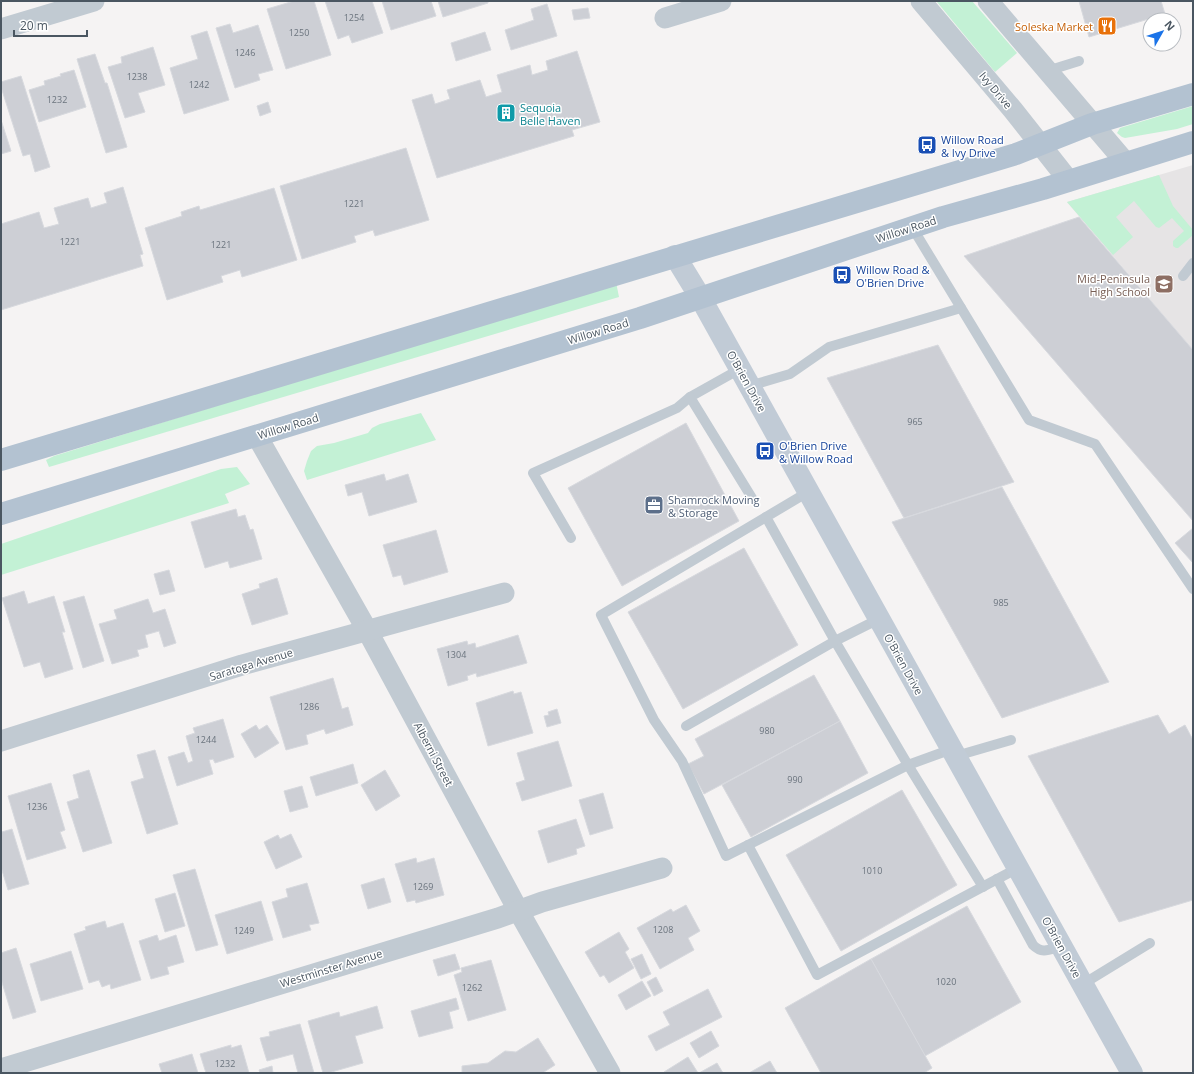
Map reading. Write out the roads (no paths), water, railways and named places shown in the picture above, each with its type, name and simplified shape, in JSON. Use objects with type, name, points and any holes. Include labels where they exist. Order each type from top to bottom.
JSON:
[{"type":"main road","points":[[1,460],[1016,154],[1092,124],[1193,94]]},
{"type":"main road","name":"Willow Road","points":[[1,514],[640,318],[943,217],[1069,181],[1126,162],[1193,143]]},
{"type":"street","points":[[1,29],[94,1]]},
{"type":"street","points":[[665,18],[721,1]]},
{"type":"street","name":"Ivy Drive","points":[[921,1],[1014,110],[1069,181]]},
{"type":"street","points":[[988,1],[1126,162]]},
{"type":"street","name":"O'Brien Drive","points":[[675,256],[700,297],[1132,1073]]},
{"type":"street","name":"Alberni Street","points":[[257,436],[367,630],[518,910],[610,1073]]},
{"type":"street","name":"Saratoga Avenue","points":[[1,741],[242,665],[504,593]]},
{"type":"street","name":"Westminster Avenue","points":[[1,1070],[498,918],[518,910],[662,868]]},
{"type":"lane","points":[[1047,71],[1079,61]]},
{"type":"lane","points":[[912,227],[1029,420],[1095,444],[1193,589]]},
{"type":"lane","points":[[1183,276],[1193,263]]},
{"type":"lane","points":[[571,538],[533,473],[677,408],[690,397],[745,378],[790,374],[829,347],[961,308]]},
{"type":"lane","points":[[690,397],[752,498]]},
{"type":"lane","points":[[808,492],[601,615],[654,720],[682,761],[726,856],[908,765],[1011,740]]},
{"type":"lane","points":[[766,517],[835,641],[982,887]]},
{"type":"lane","points":[[686,726],[835,641],[879,618]]},
{"type":"lane","points":[[748,845],[817,976],[1018,868]]},
{"type":"lane","points":[[997,879],[1033,945],[1038,950],[1044,951],[1061,946]]},
{"type":"lane","points":[[1083,984],[1150,943]]},
{"type":"place","name":"Soleska Market","points":[[1107,26]]},
{"type":"place","name":"Sequoia Belle Haven","points":[[506,113]]},
{"type":"place","name":"Willow Road & Ivy Drive","points":[[927,145]]},
{"type":"place","name":"Willow Road & O'Brien Drive","points":[[842,275]]},
{"type":"place","name":"Mid-Peninsula High School","points":[[1164,284]]},
{"type":"place","name":"O'Brien Drive & Willow Road","points":[[765,451]]},
{"type":"place","name":"Shamrock Moving & Storage","points":[[654,505]]}]
